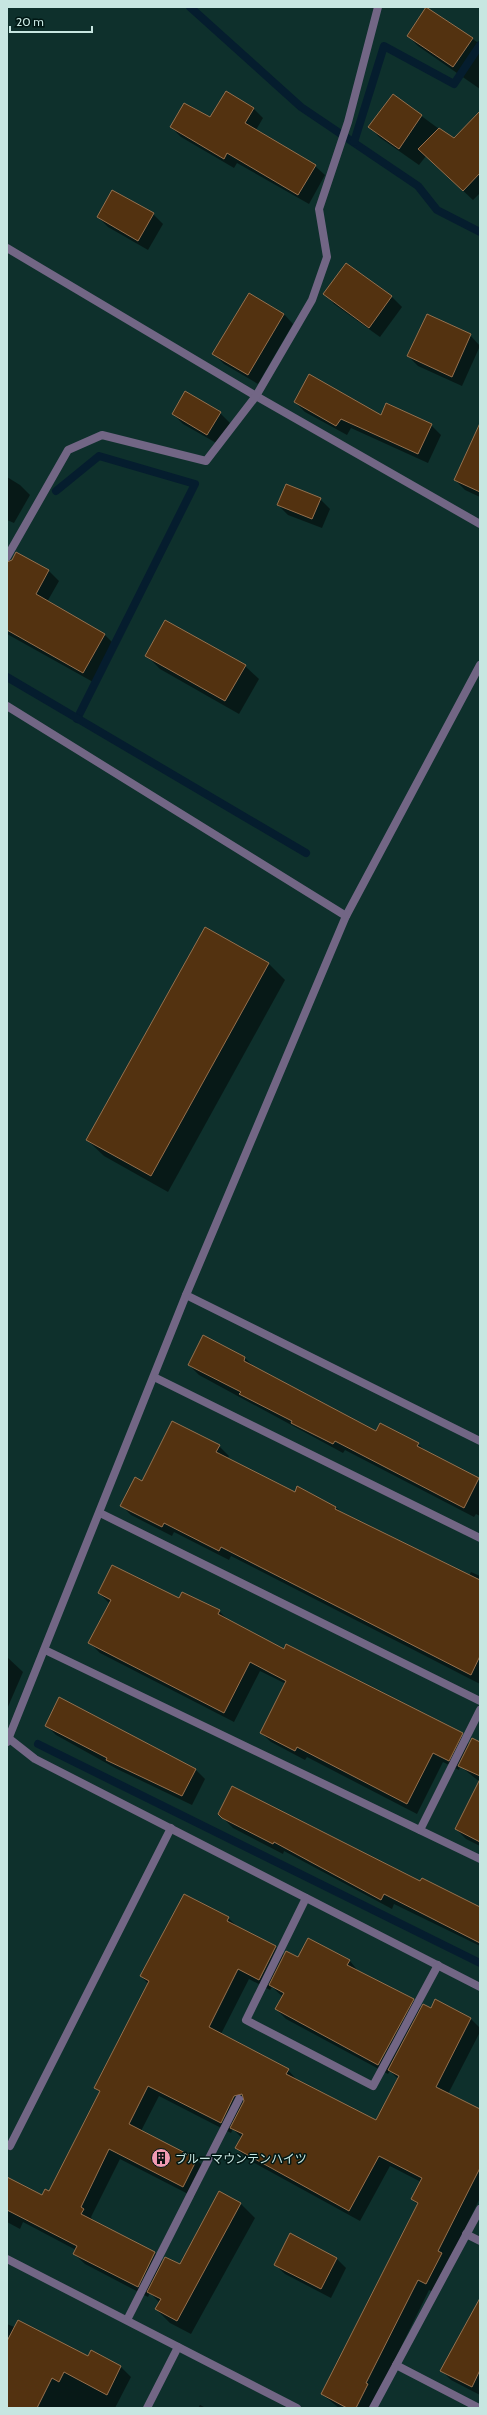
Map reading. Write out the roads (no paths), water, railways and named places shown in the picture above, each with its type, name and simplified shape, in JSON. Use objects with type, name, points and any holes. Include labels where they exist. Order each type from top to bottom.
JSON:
[{"type":"street","points":[[7,556],[68,450],[102,435],[206,461],[256,396],[312,300],[327,257],[319,209],[348,122],[378,7]]},
{"type":"street","points":[[7,248],[256,396],[480,524]]},
{"type":"street","points":[[480,665],[346,916],[186,1295],[45,1650],[8,1739],[35,1759],[480,1987]]},
{"type":"street","points":[[7,706],[346,916]]},
{"type":"street","points":[[186,1295],[480,1441]]},
{"type":"street","points":[[154,1377],[480,1538]]},
{"type":"street","points":[[100,1512],[480,1701]]},
{"type":"street","points":[[45,1650],[480,1859]]},
{"type":"street","points":[[420,1830],[480,1710]]},
{"type":"street","points":[[10,2146],[171,1828]]},
{"type":"street","points":[[306,1898],[246,2020],[373,2086],[438,1965]]},
{"type":"street","points":[[126,2320],[239,2099]]},
{"type":"street","points":[[373,2408],[480,2209]]},
{"type":"street","points":[[466,2234],[480,2241]]},
{"type":"street","points":[[7,2259],[297,2408]]},
{"type":"street","points":[[147,2408],[178,2347]]},
{"type":"street","points":[[396,2365],[479,2408]]},
{"type":"waterway","points":[[190,7],[301,107],[418,186],[437,210],[480,232]]},
{"type":"waterway","points":[[354,142],[384,46],[454,84],[480,45]]},
{"type":"waterway","points":[[56,491],[99,456],[195,484],[77,719]]},
{"type":"waterway","points":[[7,677],[306,853]]},
{"type":"waterway","points":[[38,1744],[480,1963]]},
{"type":"place","name":"ブルーマウンテンハイツ","points":[[161,2158]]}]
